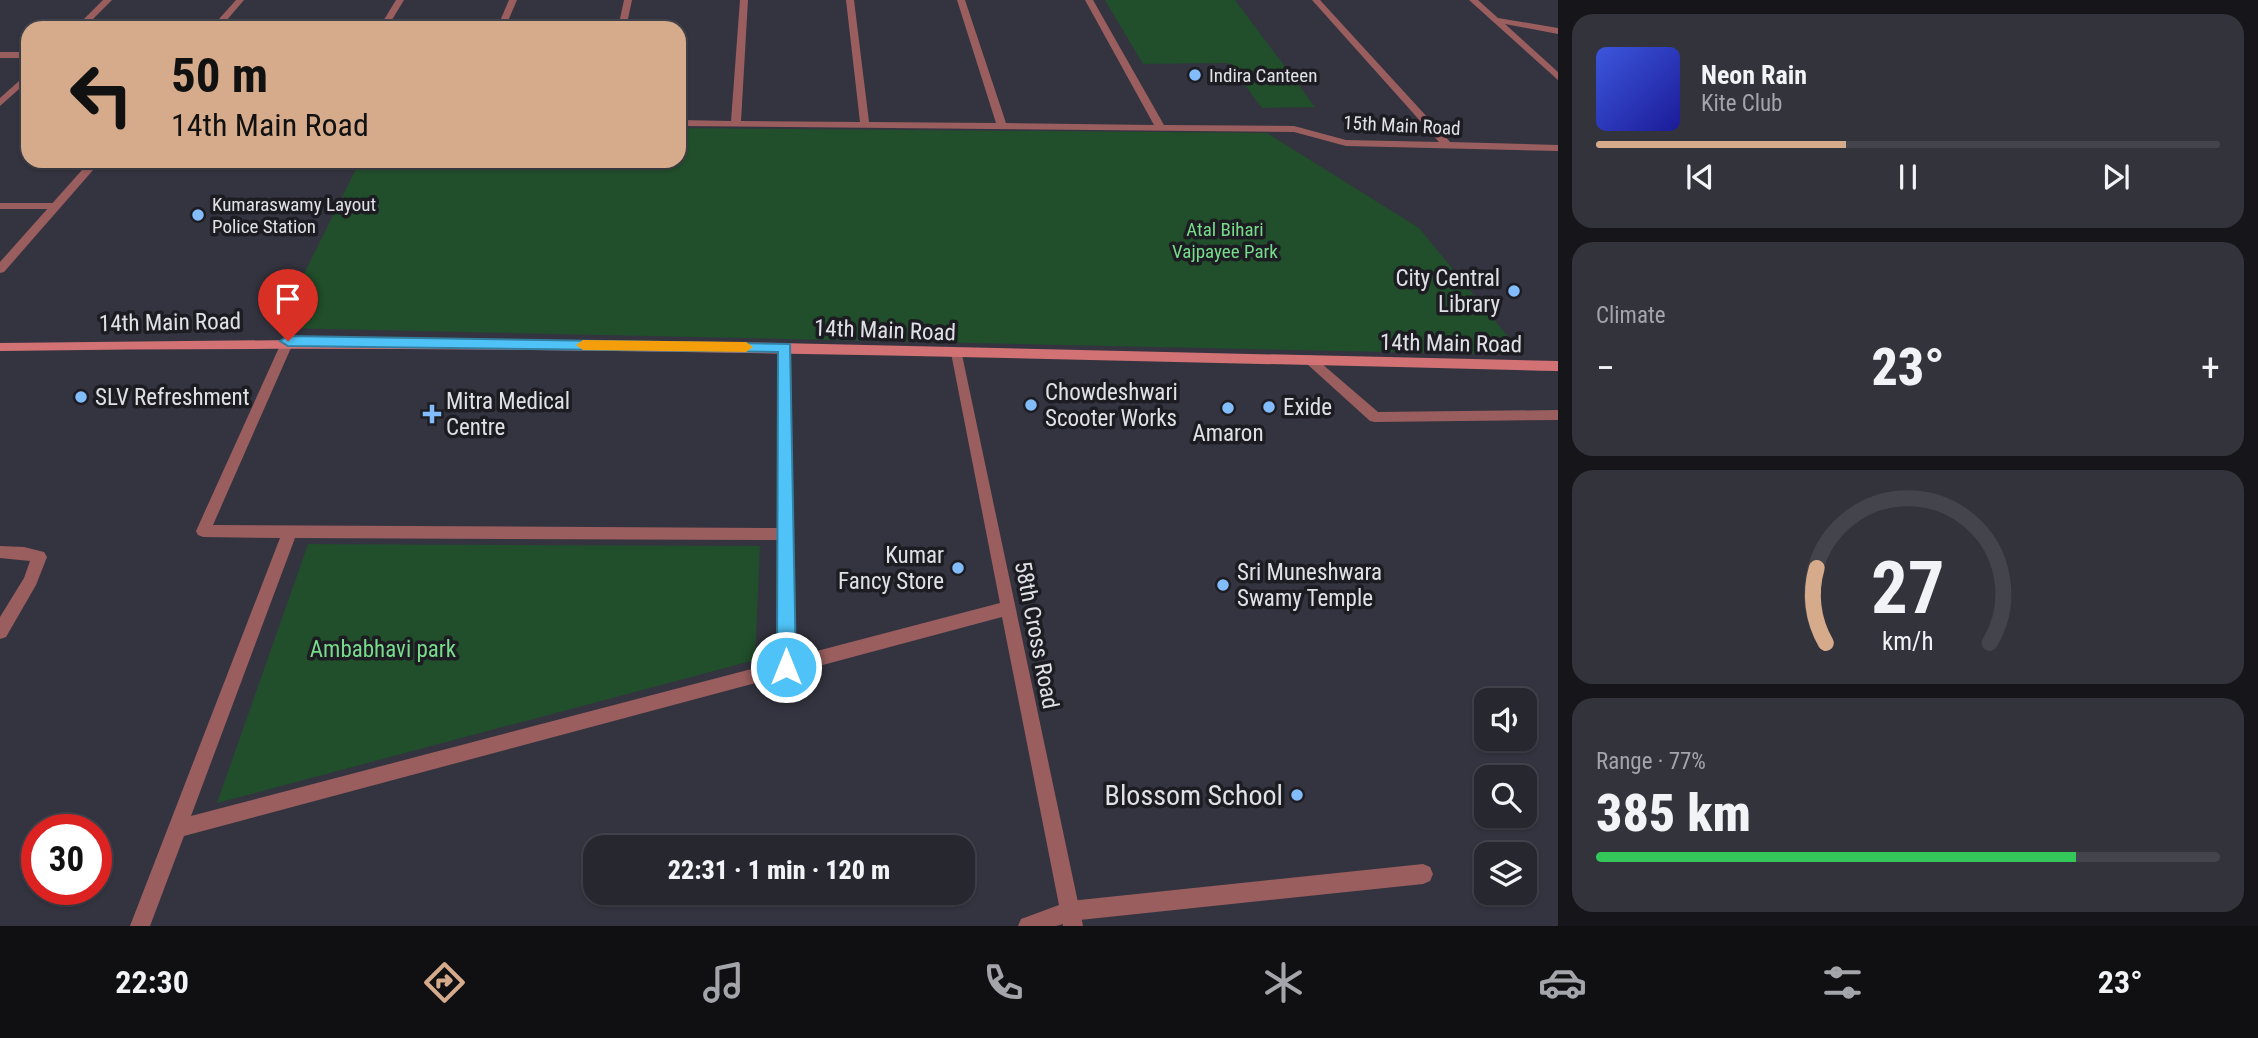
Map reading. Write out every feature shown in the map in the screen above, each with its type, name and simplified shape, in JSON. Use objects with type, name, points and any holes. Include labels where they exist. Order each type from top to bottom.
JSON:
[{"type":"main road","name":"14th Main Road","points":[[0,346],[288,341],[785,348],[1558,366]]},
{"type":"street","points":[[86,21],[108,0]]},
{"type":"street","points":[[221,21],[240,0]]},
{"type":"street","points":[[387,21],[400,0]]},
{"type":"street","points":[[503,21],[513,0]]},
{"type":"street","points":[[624,21],[628,0]]},
{"type":"street","points":[[736,124],[744,0]]},
{"type":"street","points":[[850,0],[865,125]]},
{"type":"street","points":[[961,0],[1002,127]]},
{"type":"street","points":[[1088,0],[1161,128]]},
{"type":"street","points":[[1316,0],[1447,145]]},
{"type":"street","points":[[1473,0],[1553,68],[1558,77]]},
{"type":"street","points":[[1495,20],[1558,31]]},
{"type":"street","points":[[0,55],[21,55]]},
{"type":"street","points":[[0,103],[21,83]]},
{"type":"street","name":"15th Main Road","points":[[686,124],[1294,130],[1346,143],[1558,148]]},
{"type":"street","points":[[0,269],[90,168]]},
{"type":"street","points":[[0,206],[55,206]]},
{"type":"street","points":[[288,341],[204,531],[786,534]]},
{"type":"street","points":[[785,348],[786,667]]},
{"type":"street","name":"58th Cross Road","points":[[957,353],[1072,918]]},
{"type":"street","points":[[1310,360],[1376,417],[1558,415]]},
{"type":"street","points":[[140,926],[180,828],[290,532]]},
{"type":"street","points":[[0,552],[24,552],[39,558],[31,580],[0,632]]},
{"type":"street","points":[[180,828],[1009,608]]},
{"type":"street","points":[[1028,926],[1072,918],[1423,874]]},
{"type":"green space","points":[[1105,0],[1235,0],[1315,107],[1262,108],[1228,63],[1143,64]]},
{"type":"green space","name":"Atal Bihari Vajpayee Park","points":[[686,128],[1267,133],[1419,228],[1523,355],[277,328],[357,168],[686,168]]},
{"type":"green space","name":"Ambabhavi park","points":[[308,544],[760,546],[755,660],[217,803]]},
{"type":"slow traffic","points":[[583,345],[746,347]]},
{"type":"place","name":"Indira Canteen","points":[[1195,75]]},
{"type":"place","name":"Kumaraswamy Layout Police Station","points":[[198,215]]},
{"type":"place","name":"City Central Library","points":[[1514,291]]},
{"type":"place","name":"SLV Refreshment","points":[[81,397]]},
{"type":"place","name":"Chowdeshwari Scooter Works","points":[[1031,405]]},
{"type":"place","name":"Exide","points":[[1269,407]]},
{"type":"place","name":"Amaron","points":[[1228,408]]},
{"type":"place","name":"Mitra Medical Centre","points":[[432,414]]},
{"type":"place","name":"Kumar Fancy Store","points":[[958,568]]},
{"type":"place","name":"Sri Muneshwara Swamy Temple","points":[[1223,585]]},
{"type":"place","name":"Blossom School","points":[[1297,795]]},
{"type":"route","points":[[288,341],[785,348],[786,667]]}]
